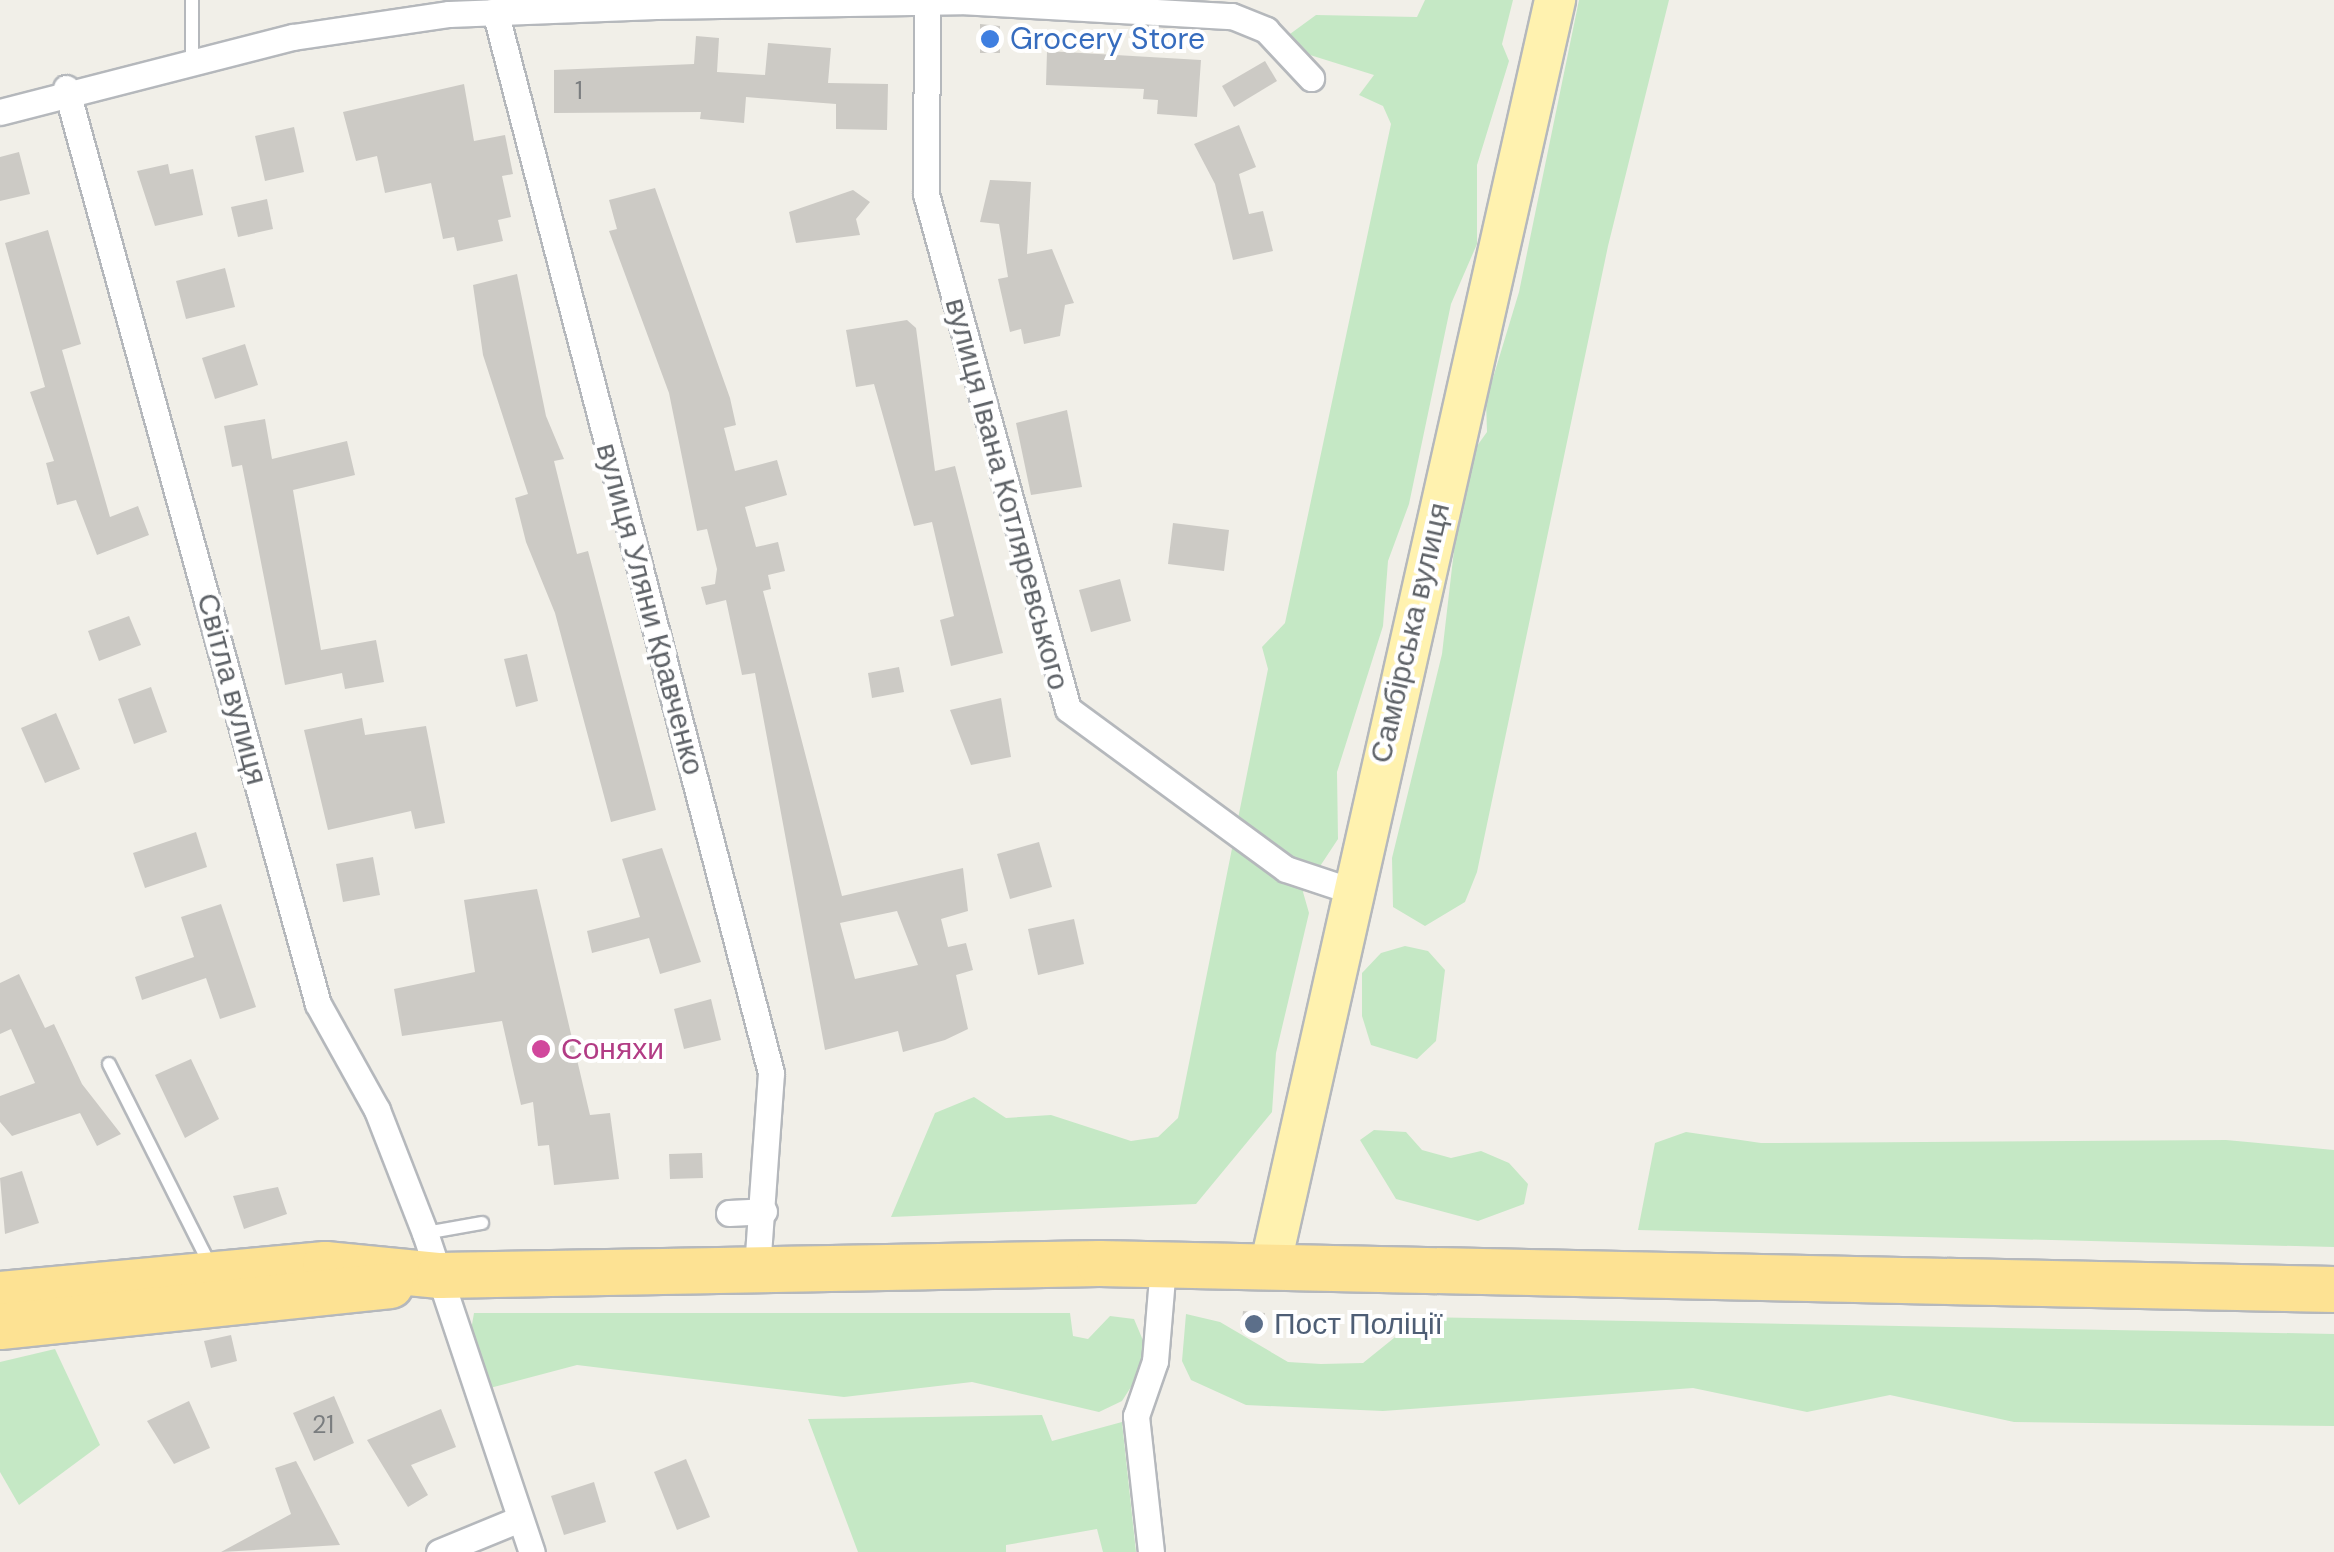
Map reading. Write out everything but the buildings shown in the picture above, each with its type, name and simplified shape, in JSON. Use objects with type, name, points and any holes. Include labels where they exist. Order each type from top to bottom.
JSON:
[{"type":"highway","points":[[0,1326],[327,1298],[432,1254]]},
{"type":"highway","points":[[0,1294],[432,1254],[756,1267],[1163,1265],[2334,1289]]},
{"type":"main road","name":"Самбірська вулиця","points":[[1270,1267],[1556,0]]},
{"type":"street","name":"вулиця Івана Котляревського","points":[[927,1],[926,194],[1062,696],[1088,725],[1286,869],[1352,891]]},
{"type":"street","points":[[0,112],[66,88],[449,7],[495,11],[656,3],[1073,2],[1252,21],[1311,78]]},
{"type":"street","name":"вулиця Уляни Кравченко","points":[[495,11],[771,1073],[764,1210],[756,1267]]},
{"type":"street","name":"Світла вулиця","points":[[66,88],[318,1004],[377,1110],[432,1254],[517,1520],[532,1552]]},
{"type":"street","points":[[729,1213],[764,1210]]},
{"type":"street","points":[[1150,1552],[1136,1416],[1156,1361],[1163,1265]]},
{"type":"street","points":[[440,1552],[517,1520]]},
{"type":"lane","points":[[192,0],[192,60]]},
{"type":"lane","points":[[109,1064],[215,1274]]},
{"type":"lane","points":[[432,1254],[482,1223]]},
{"type":"green space","points":[[1425,0],[1513,0],[1502,44],[1509,61],[1477,165],[1477,244],[1451,304],[1409,504],[1388,561],[1383,626],[1337,772],[1338,839],[1303,892],[1309,913],[1276,1053],[1272,1112],[1196,1204],[891,1217],[935,1113],[974,1097],[1006,1118],[1051,1115],[1131,1141],[1158,1137],[1178,1118],[1268,669],[1262,647],[1285,623],[1391,124],[1383,106],[1359,95],[1374,75],[1310,55],[1290,34],[1316,15],[1417,17]]},
{"type":"green space","points":[[1579,0],[1669,0],[1608,246],[1477,872],[1465,902],[1425,926],[1393,907],[1392,858],[1442,654],[1464,464],[1487,432],[1486,401],[1519,292]]},
{"type":"green space","points":[[1405,946],[1428,951],[1445,970],[1436,1041],[1417,1059],[1371,1045],[1362,1016],[1362,973],[1381,953]]},
{"type":"green space","points":[[1374,1130],[1406,1132],[1422,1150],[1451,1158],[1481,1151],[1509,1163],[1528,1184],[1524,1204],[1478,1221],[1396,1199],[1360,1140]]},
{"type":"green space","points":[[1686,1132],[1761,1143],[2226,1140],[2334,1150],[2334,1247],[1638,1230],[1655,1143]]},
{"type":"green space","points":[[474,1313],[1070,1313],[1073,1336],[1088,1339],[1110,1316],[1134,1319],[1150,1357],[1122,1401],[1099,1412],[972,1382],[844,1397],[577,1365],[486,1389],[464,1371]]},
{"type":"green space","points":[[1186,1314],[1220,1322],[1288,1362],[1321,1364],[1363,1363],[1420,1317],[2334,1334],[2334,1426],[2014,1422],[1890,1395],[1807,1412],[1693,1388],[1383,1411],[1246,1405],[1191,1380],[1182,1361]]},
{"type":"green space","points":[[55,1349],[100,1445],[19,1505],[0,1472],[0,1362]]},
{"type":"green space","points":[[1042,1415],[1052,1441],[1122,1422],[1136,1552],[1103,1552],[1097,1529],[1006,1545],[1006,1552],[858,1552],[808,1419]]},
{"type":"place","name":"Grocery Store","points":[[990,39]]},
{"type":"place","name":"Соняхи","points":[[541,1049]]},
{"type":"place","name":"Пост Поліції","points":[[1254,1324]]}]
